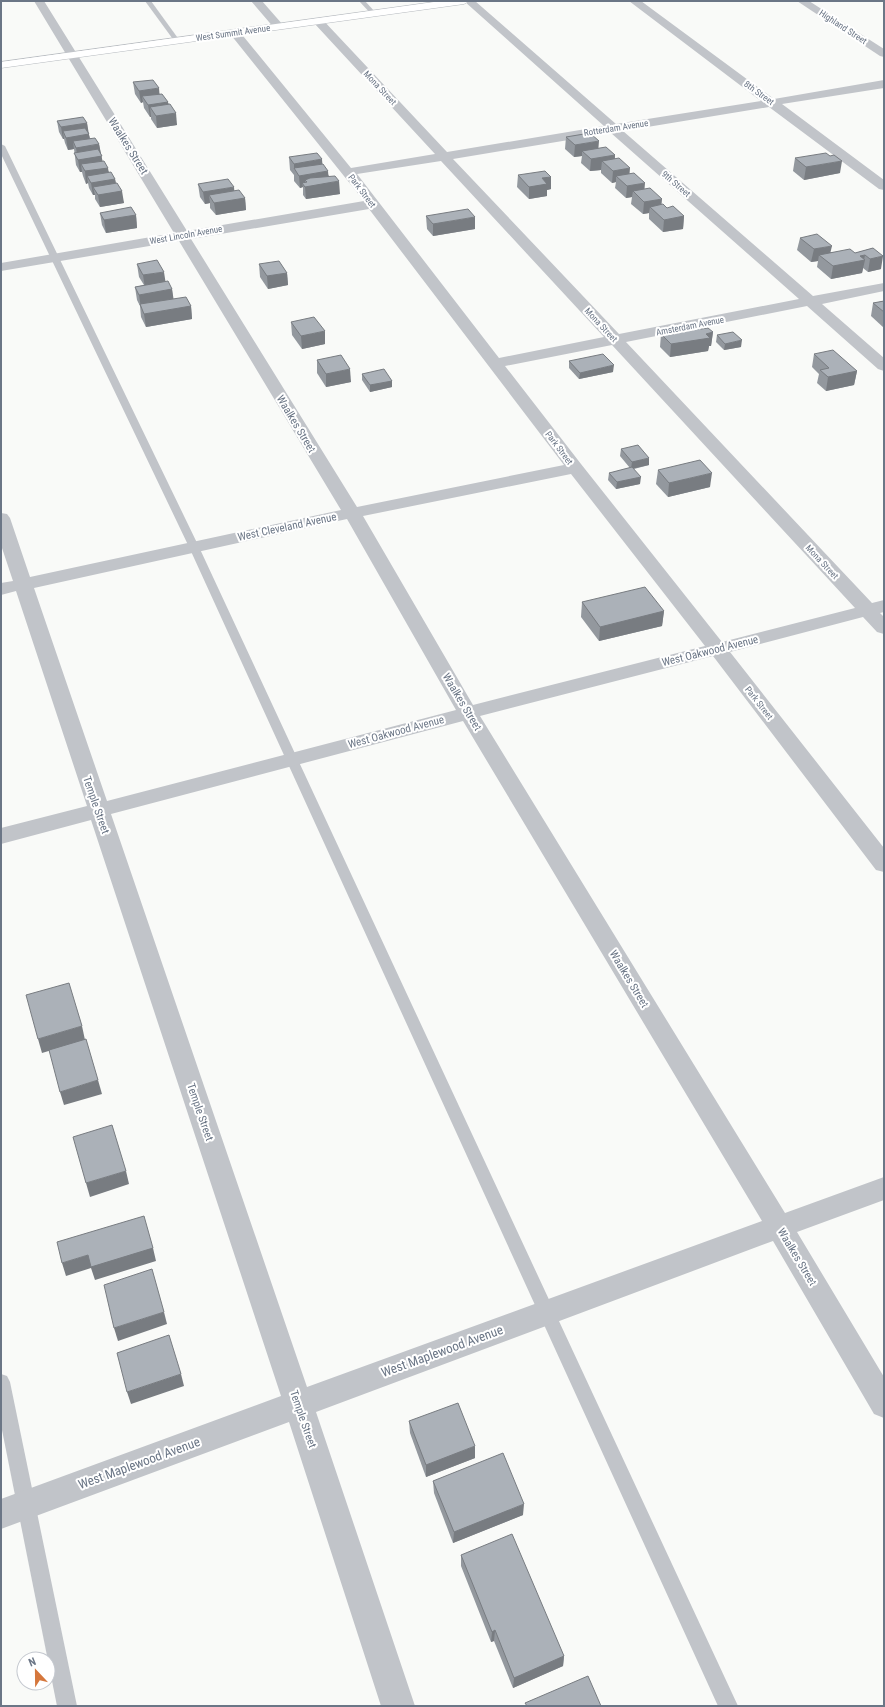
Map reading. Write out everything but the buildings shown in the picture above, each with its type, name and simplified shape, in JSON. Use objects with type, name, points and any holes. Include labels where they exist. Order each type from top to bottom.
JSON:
[{"type":"street","name":"Waalkes Street","points":[[39,1],[184,236],[290,415],[352,513],[468,713],[779,1226],[884,1404]]},
{"type":"street","points":[[256,1],[279,27]]},
{"type":"street","name":"West Summit Avenue","points":[[1,65],[464,1]]},
{"type":"street","name":"9th Street","points":[[469,1],[884,366]]},
{"type":"street","name":"8th Street","points":[[634,1],[884,186]]},
{"type":"street","name":"Highland Street","points":[[802,1],[884,54]]},
{"type":"street","name":"Mona Street","points":[[318,21],[616,340],[876,608],[884,628]]},
{"type":"street","name":"Park Street","points":[[234,33],[348,172],[496,363],[575,468],[718,649],[884,864]]},
{"type":"street","name":"Rotterdam Avenue","points":[[348,172],[884,84]]},
{"type":"street","name":"West Lincoln Avenue","points":[[1,267],[372,204]]},
{"type":"street","name":"Amsterdam Avenue","points":[[496,363],[884,287]]},
{"type":"street","name":"West Cleveland Avenue","points":[[12,587],[352,513],[575,468]]},
{"type":"street","name":"Temple Street","points":[[1,518],[12,587],[98,811],[398,1706]]},
{"type":"street","name":"West Oakwood Avenue","points":[[1,836],[468,713],[876,608]]},
{"type":"street","name":"West Maplewood Avenue","points":[[14,1510],[884,1188]]},
{"type":"lane","points":[[148,1],[177,40]]},
{"type":"lane","points":[[362,1],[374,14]]},
{"type":"lane","points":[[1,146],[194,547],[728,1706]]},
{"type":"lane","points":[[1,1382],[14,1510],[67,1706]]}]
